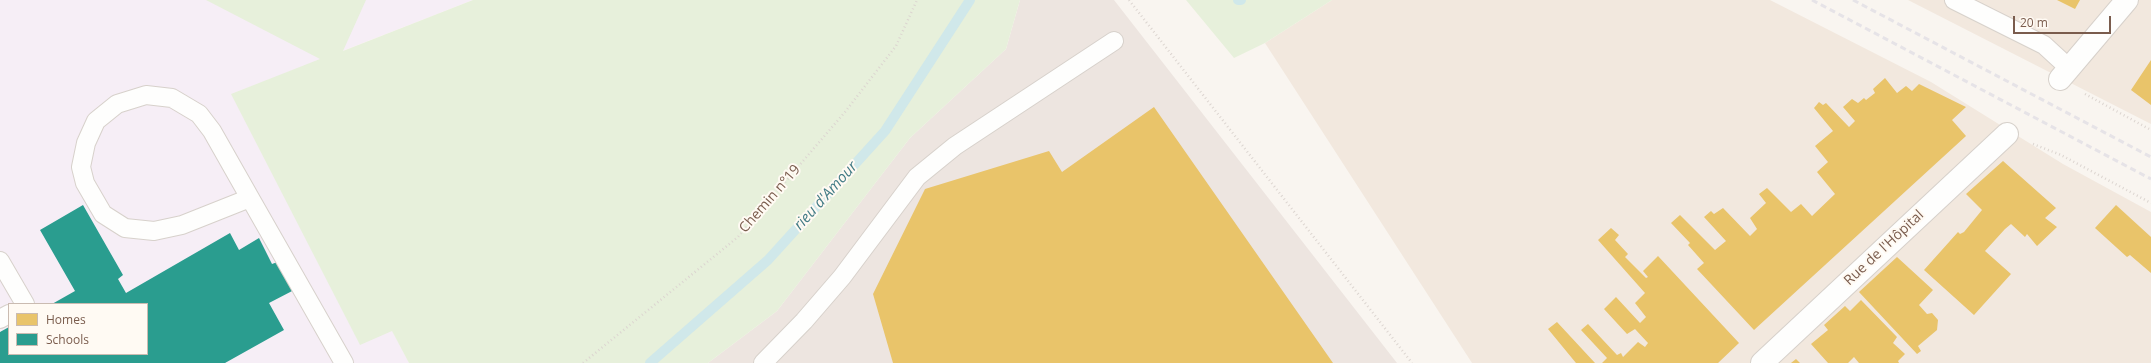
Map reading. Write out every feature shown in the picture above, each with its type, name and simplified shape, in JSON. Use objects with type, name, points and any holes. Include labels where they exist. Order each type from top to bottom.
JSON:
[{"type":"street","points":[[2065,74],[2127,0]]},
{"type":"street","name":"Rue de l'Hôpital","points":[[1762,363],[2007,134]]},
{"type":"lane","points":[[1954,0],[2044,45],[2065,74]]},
{"type":"lane","points":[[763,363],[804,321],[842,277],[917,177],[955,146],[1114,41]]},
{"type":"lane","points":[[250,198],[182,225],[154,231],[125,228],[103,214],[85,183],[81,167],[86,142],[96,121],[117,104],[146,95],[172,98],[199,114],[212,131],[344,363]]},
{"type":"lane","points":[[0,261],[24,303]]},
{"type":"path","name":"Chemin n°19","points":[[583,363],[738,237],[845,112],[896,46],[917,0]]},
{"type":"path","points":[[1129,0],[1412,363]]},
{"type":"path","points":[[2065,74],[2151,130]]},
{"type":"path","points":[[2007,134],[2061,155],[2151,203]]},
{"type":"shaded area","points":[[0,0],[473,0],[232,94],[360,344],[392,330],[409,363],[0,363]]},
{"type":"shaded area","points":[[1020,0],[1114,0],[1397,363],[708,363],[777,311],[910,138],[1006,49]]},
{"type":"shaded area","points":[[1332,0],[1770,0],[1931,82],[2063,164],[2151,212],[2151,363],[1472,363],[1265,43]]},
{"type":"shaded area","points":[[1908,0],[2151,0],[2151,124]]},
{"type":"green space","points":[[206,0],[366,0],[343,51],[473,0],[1020,0],[1006,49],[910,138],[777,311],[708,363],[409,363],[392,331],[360,345],[231,94],[320,59]]},
{"type":"green space","points":[[1186,0],[1332,0],[1265,43],[1234,58]]},
{"type":"building: Homes","points":[[2057,0],[2080,0],[2075,9]]},
{"type":"building: Homes","points":[[2151,60],[2151,105],[2131,90]]},
{"type":"building: Homes","points":[[1885,78],[1897,93],[1906,86],[1912,91],[1919,84],[1966,107],[1952,120],[1966,136],[1754,330],[1697,269],[1704,263],[1688,245],[1690,243],[1671,223],[1680,215],[1715,250],[1726,241],[1704,217],[1711,211],[1714,214],[1723,208],[1750,236],[1757,229],[1750,218],[1766,203],[1759,194],[1767,188],[1791,212],[1801,204],[1812,216],[1835,194],[1817,172],[1828,162],[1815,146],[1833,131],[1814,108],[1819,102],[1823,105],[1826,103],[1849,127],[1855,121],[1843,107],[1852,99],[1858,103],[1864,98],[1866,100],[1875,93],[1873,89]]},
{"type":"building: Homes","points":[[1154,107],[1333,363],[893,363],[873,294],[925,189],[1049,151],[1062,172]]},
{"type":"building: Homes","points":[[2003,161],[2056,208],[2045,218],[2057,227],[2037,246],[2027,234],[2025,237],[2011,224],[2005,229],[1985,251],[2011,274],[1974,315],[1924,270],[1958,232],[1960,234],[1964,232],[1982,210],[1966,194]]},
{"type":"building: Homes","points":[[2116,205],[2151,237],[2151,273],[2130,255],[2127,257],[2095,228]]},
{"type":"building: Homes","points":[[1611,228],[1619,235],[1615,240],[1628,254],[1625,257],[1646,278],[1648,277],[1643,271],[1658,256],[1739,343],[1718,363],[1602,363],[1607,358],[1581,330],[1588,324],[1617,355],[1621,353],[1623,357],[1638,342],[1645,347],[1648,343],[1635,329],[1627,334],[1604,309],[1616,297],[1640,323],[1646,317],[1635,303],[1645,293],[1598,240]]},
{"type":"building: Homes","points":[[1897,257],[1933,290],[1919,305],[1927,314],[1932,313],[1938,320],[1937,330],[1918,346],[1921,351],[1917,354],[1859,292]]},
{"type":"building: Homes","points":[[1861,300],[1897,337],[1893,343],[1905,354],[1898,361],[1899,363],[1859,363],[1854,357],[1848,363],[1828,363],[1811,344],[1828,330],[1824,325],[1845,306],[1850,311]]},
{"type":"building: Homes","points":[[1557,322],[1595,363],[1576,363],[1548,329]]},
{"type":"building: Homes","points":[[1796,359],[1800,363],[1791,363]]},
{"type":"building: Schools","points":[[83,205],[123,275],[118,279],[126,293],[230,233],[239,250],[259,238],[272,264],[280,261],[296,289],[269,303],[284,330],[225,363],[0,363],[0,332],[8,328],[8,355],[148,355],[148,303],[54,303],[75,291],[40,230]]},
{"type":"waterway","name":"rieu d'Amour","points":[[650,363],[768,260],[885,131],[970,0]]},
{"type":"railway","points":[[1812,0],[2151,179]]},
{"type":"railway","points":[[1853,0],[2151,157]]}]
